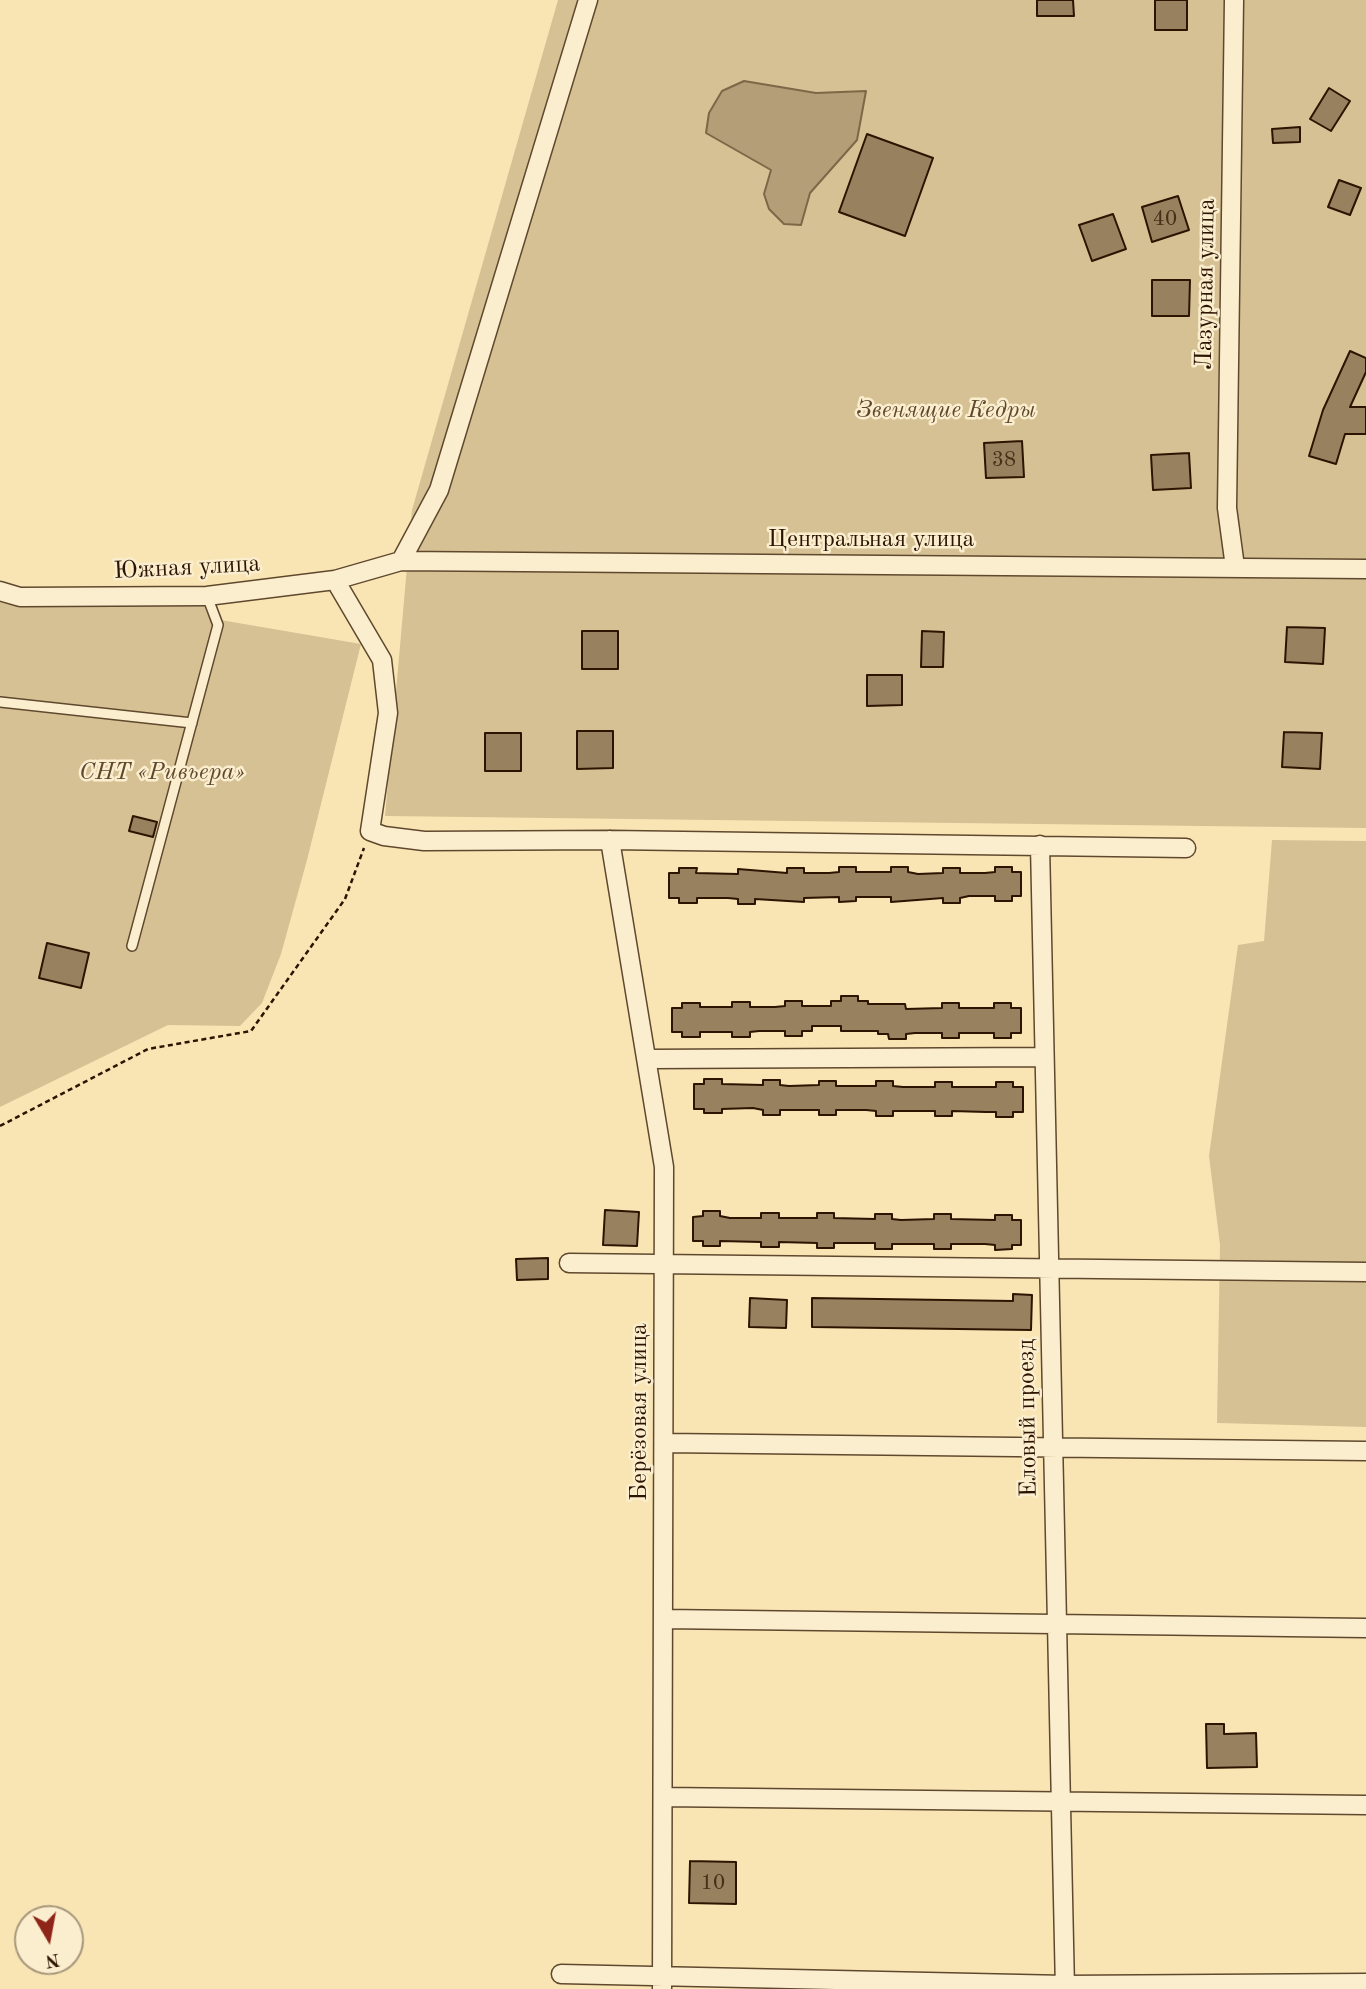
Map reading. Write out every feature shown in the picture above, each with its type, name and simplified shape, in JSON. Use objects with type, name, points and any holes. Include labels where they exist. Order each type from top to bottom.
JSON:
[{"type":"street","points":[[401,561],[439,490],[588,0]]},
{"type":"street","name":"Лазурная улица","points":[[1234,0],[1227,508],[1235,567]]},
{"type":"street","name":"Центральная улица","points":[[376,567],[401,561],[1366,569]]},
{"type":"street","name":"Южная улица","points":[[0,591],[32,597],[207,596],[335,580],[376,567]]},
{"type":"street","points":[[335,580],[382,660],[388,713],[370,831],[424,841],[1186,848]]},
{"type":"street","name":"Берёзовая улица","points":[[610,841],[649,1059],[664,1167],[662,1983]]},
{"type":"street","name":"Еловый проезд","points":[[1040,845],[1065,1987]]},
{"type":"street","points":[[649,1059],[1044,1057]]},
{"type":"street","points":[[569,1263],[1366,1272]]},
{"type":"street","points":[[665,1443],[1054,1445],[1366,1451]]},
{"type":"street","points":[[664,1619],[1366,1628]]},
{"type":"street","points":[[663,1797],[1366,1805]]},
{"type":"street","points":[[561,1974],[662,1983],[1065,1987],[1366,1983]]},
{"type":"lane","points":[[132,946],[218,625],[207,596]]},
{"type":"lane","points":[[0,702],[191,723]]},
{"type":"path","points":[[0,1126],[148,1049],[251,1031],[345,900],[370,831]]},
{"type":"green space","name":"Звенящие Кедры","points":[[558,0],[1366,0],[1366,828],[385,816],[412,510]]},
{"type":"green space","name":"СНТ «Ривьера»","points":[[0,592],[202,601],[209,618],[361,644],[307,860],[281,954],[262,1003],[240,1026],[168,1025],[0,1107]]},
{"type":"green space","points":[[1272,840],[1366,841],[1366,1427],[1217,1423],[1220,1245],[1209,1156],[1238,945],[1264,941]]},
{"type":"shaded area","points":[[744,81],[816,93],[866,91],[857,140],[810,193],[801,225],[784,224],[769,209],[764,194],[771,170],[706,133],[709,113],[722,91]]},
{"type":"building","points":[[1037,0],[1073,0],[1074,16],[1037,16]]},
{"type":"building","points":[[1155,0],[1187,0],[1187,30],[1155,30]]},
{"type":"building","points":[[1329,88],[1350,101],[1331,131],[1310,119]]},
{"type":"building","points":[[1300,127],[1300,142],[1273,143],[1272,129]]},
{"type":"building","points":[[867,134],[933,158],[905,236],[839,212]]},
{"type":"building","points":[[1339,180],[1361,188],[1350,215],[1328,207]]},
{"type":"building","points":[[1178,196],[1189,230],[1152,242],[1142,207]]},
{"type":"building","points":[[1113,214],[1126,249],[1092,261],[1079,225]]},
{"type":"building","points":[[1152,280],[1190,280],[1189,316],[1152,316]]},
{"type":"building","points":[[1350,351],[1366,358],[1366,372],[1350,407],[1366,407],[1366,434],[1345,434],[1336,464],[1309,456],[1323,410]]},
{"type":"building","points":[[1022,441],[1024,477],[986,478],[984,443]]},
{"type":"building","points":[[1189,453],[1191,488],[1153,490],[1151,455]]},
{"type":"building","points":[[1287,627],[1325,628],[1323,664],[1285,662]]},
{"type":"building","points":[[582,631],[618,631],[618,669],[582,669]]},
{"type":"building","points":[[922,631],[944,632],[943,667],[921,667]]},
{"type":"building","points":[[867,675],[902,675],[902,705],[867,706]]},
{"type":"building","points":[[577,731],[613,731],[613,768],[577,769]]},
{"type":"building","points":[[1284,732],[1322,733],[1320,769],[1282,767]]},
{"type":"building","points":[[485,733],[521,733],[521,771],[485,771]]},
{"type":"building","points":[[133,816],[157,822],[153,837],[129,831]]},
{"type":"building","points":[[839,867],[856,867],[856,872],[891,872],[891,867],[908,867],[908,872],[918,874],[943,873],[943,868],[960,868],[960,873],[985,873],[995,872],[995,867],[1012,867],[1012,872],[1021,872],[1021,896],[1012,896],[1012,901],[995,901],[995,896],[969,896],[960,898],[960,903],[943,903],[943,898],[891,902],[891,897],[856,897],[856,901],[839,902],[839,897],[804,898],[804,902],[755,899],[755,904],[738,904],[738,899],[697,898],[697,903],[679,903],[679,898],[669,898],[669,873],[679,873],[679,868],[697,868],[696,873],[738,874],[738,869],[787,873],[787,868],[804,868],[804,873],[829,873],[839,872]]},
{"type":"building","points":[[47,943],[89,953],[81,988],[39,978]]},
{"type":"building","points":[[841,996],[858,996],[858,1001],[868,1001],[868,1004],[905,1004],[906,1009],[942,1008],[942,1003],[959,1003],[959,1008],[994,1008],[994,1003],[1011,1003],[1011,1008],[1021,1008],[1021,1033],[1011,1033],[1011,1038],[994,1038],[994,1033],[959,1033],[959,1038],[942,1038],[942,1033],[915,1033],[906,1034],[906,1039],[889,1039],[888,1034],[878,1034],[878,1031],[841,1031],[841,1026],[812,1026],[812,1031],[802,1031],[802,1036],[785,1036],[785,1031],[759,1031],[750,1032],[750,1037],[732,1037],[732,1032],[700,1032],[700,1037],[682,1037],[682,1032],[672,1032],[672,1008],[682,1008],[682,1003],[700,1003],[700,1007],[732,1007],[732,1002],[750,1002],[750,1007],[775,1007],[785,1006],[785,1001],[802,1001],[802,1006],[831,1006],[831,1001],[841,1001]]},
{"type":"building","points":[[704,1079],[722,1079],[722,1084],[763,1085],[763,1080],[780,1080],[780,1085],[789,1086],[819,1085],[819,1081],[836,1081],[836,1086],[876,1086],[876,1081],[893,1081],[893,1086],[903,1087],[935,1087],[935,1082],[952,1082],[952,1087],[996,1087],[996,1082],[1013,1082],[1013,1087],[1023,1087],[1023,1112],[1013,1112],[1013,1117],[996,1117],[996,1112],[952,1111],[952,1116],[935,1116],[935,1111],[893,1111],[893,1116],[876,1116],[876,1111],[866,1110],[836,1110],[836,1115],[819,1115],[819,1110],[780,1110],[780,1115],[763,1115],[763,1110],[753,1108],[722,1109],[722,1113],[704,1113],[704,1109],[694,1109],[694,1084],[704,1084]]},
{"type":"building","points":[[605,1210],[639,1212],[637,1246],[603,1245]]},
{"type":"building","points":[[703,1211],[720,1211],[720,1216],[730,1218],[761,1218],[761,1213],[779,1213],[779,1218],[817,1218],[817,1213],[834,1213],[834,1218],[875,1219],[875,1214],[892,1214],[892,1219],[934,1219],[934,1214],[951,1214],[951,1219],[995,1220],[995,1215],[1012,1215],[1012,1220],[1021,1220],[1021,1245],[1012,1245],[1012,1249],[995,1250],[995,1245],[985,1244],[951,1244],[951,1249],[934,1249],[934,1244],[892,1244],[892,1249],[875,1249],[875,1243],[834,1243],[834,1248],[817,1248],[817,1243],[779,1242],[779,1247],[761,1247],[761,1242],[720,1241],[720,1246],[703,1246],[703,1241],[693,1241],[693,1217],[703,1216]]},
{"type":"building","points":[[548,1258],[548,1279],[517,1280],[516,1259]]},
{"type":"building","points":[[1013,1294],[1032,1295],[1031,1330],[812,1327],[812,1298],[1013,1301]]},
{"type":"building","points":[[750,1298],[787,1300],[786,1328],[749,1327]]},
{"type":"building","points":[[1206,1724],[1224,1724],[1224,1734],[1256,1733],[1257,1767],[1207,1768]]},
{"type":"building","points":[[690,1861],[736,1862],[736,1904],[689,1903]]}]
